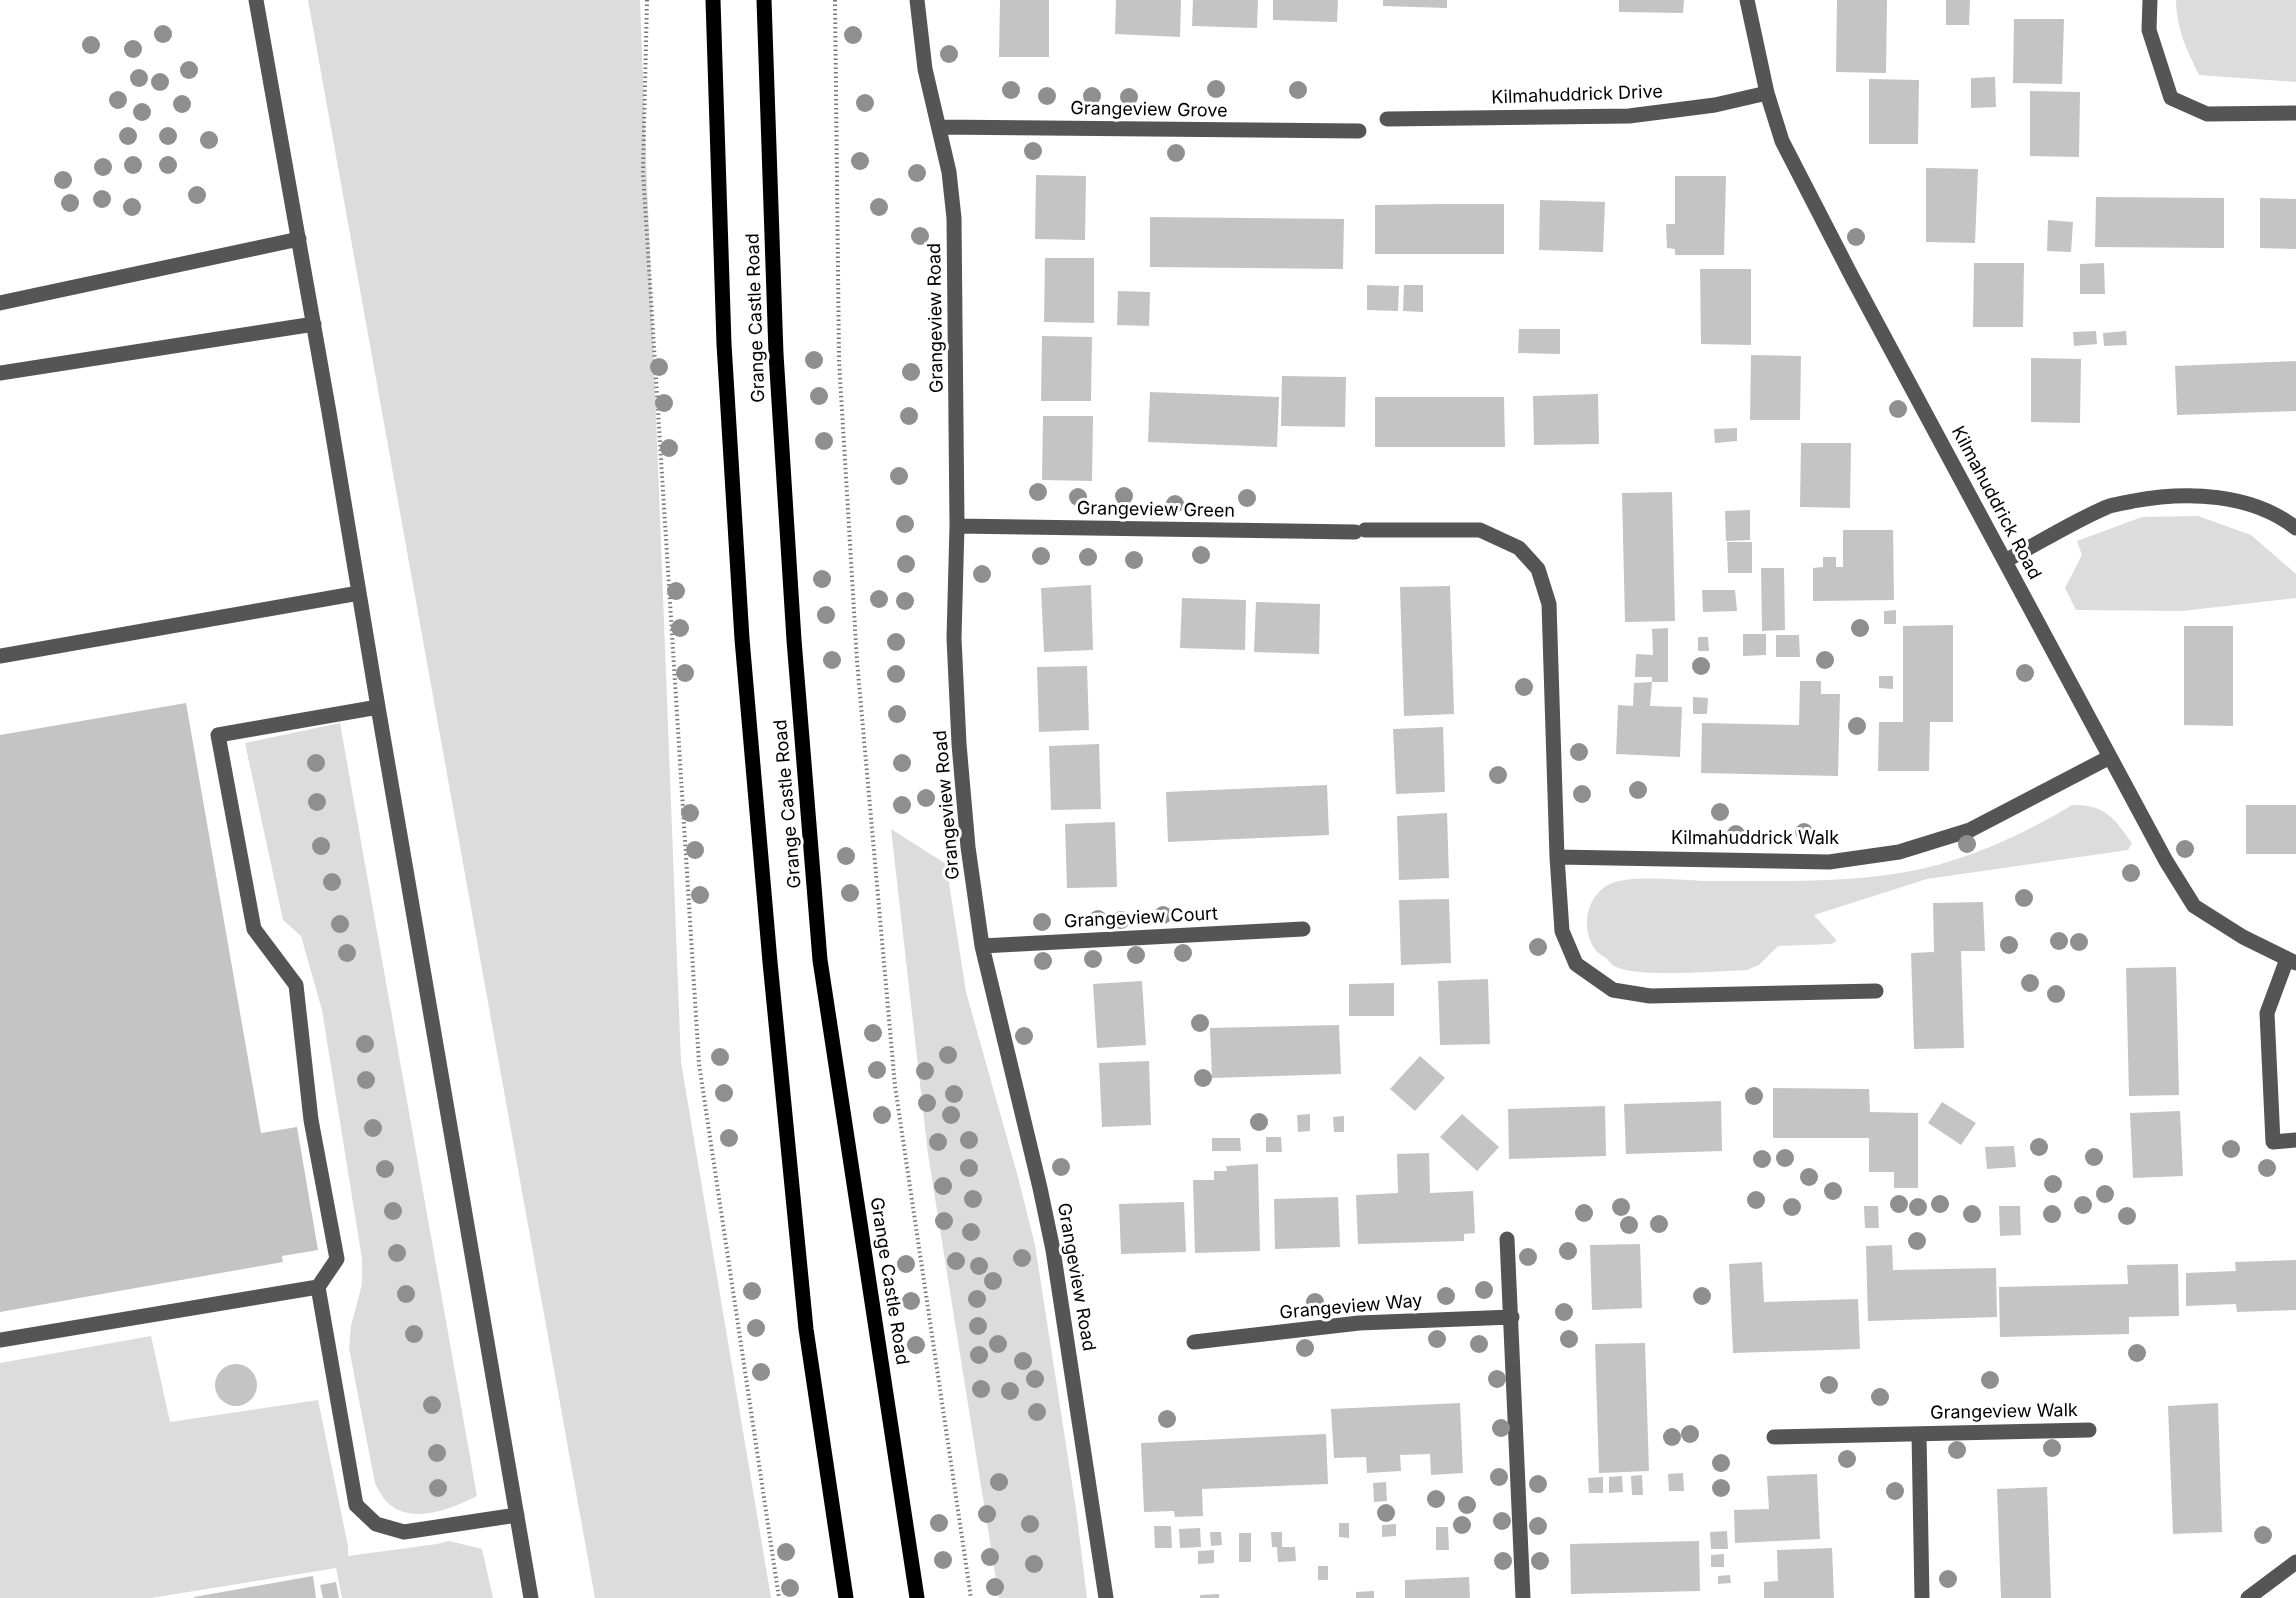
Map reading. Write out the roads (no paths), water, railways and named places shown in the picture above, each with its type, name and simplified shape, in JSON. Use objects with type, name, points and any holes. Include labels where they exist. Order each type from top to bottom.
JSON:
[{"type":"main road","name":"Grange Castle Road","points":[[713,0],[724,344],[748,708],[806,1329],[846,1598]]},
{"type":"main road","name":"Grange Castle Road","points":[[764,0],[776,354],[794,640],[820,960],[917,1598]]},
{"type":"street","points":[[256,0],[314,324],[531,1598]]},
{"type":"street","name":"Grangeview Road","points":[[917,0],[925,69],[949,172],[954,218],[957,526],[954,638],[959,744],[968,847],[982,946],[1038,1176],[1053,1250],[1106,1598]]},
{"type":"street","name":"Kilmahuddrick Road","points":[[1747,0],[1767,93],[1782,141],[2166,861],[2194,906],[2243,937],[2292,961]]},
{"type":"street","points":[[2150,0],[2149,30],[2171,98],[2206,114],[2296,113]]},
{"type":"street","name":"Kilmahuddrick Drive","points":[[1387,119],[1629,116],[1715,105],[1767,93]]},
{"type":"street","name":"Grangeview Grove","points":[[939,127],[1359,131]]},
{"type":"street","points":[[0,303],[299,239]]},
{"type":"street","points":[[0,373],[314,324]]},
{"type":"street","points":[[2005,561],[2108,506],[2157,497],[2187,495],[2232,499],[2285,519],[2296,528]]},
{"type":"street","name":"Grangeview Green","points":[[957,526],[1360,531],[1480,530],[1519,548],[1538,569],[1549,604],[1557,857]]},
{"type":"street","points":[[0,656],[359,593]]},
{"type":"street","points":[[378,707],[218,735],[254,929],[296,985],[311,1120],[337,1259],[318,1287],[356,1505],[376,1524],[404,1532],[517,1515]]},
{"type":"street","name":"Kilmahuddrick Walk","points":[[1557,857],[1829,862],[1899,852],[1970,830],[2110,756]]},
{"type":"street","points":[[1557,857],[1562,931],[1576,964],[1613,990],[1650,996],[1876,991]]},
{"type":"street","name":"Grangeview Court","points":[[982,946],[1303,929]]},
{"type":"street","points":[[2292,961],[2267,1013],[2273,1142],[2296,1140]]},
{"type":"street","points":[[1507,1239],[1524,1598]]},
{"type":"street","points":[[0,1340],[318,1287]]},
{"type":"street","name":"Grangeview Way","points":[[1194,1342],[1359,1323],[1512,1317]]},
{"type":"street","name":"Grangeview Walk","points":[[1774,1437],[2089,1430]]},
{"type":"street","name":"Grangeview Walk","points":[[1919,1434],[1922,1598]]},
{"type":"street","points":[[2248,1598],[2296,1562]]}]
